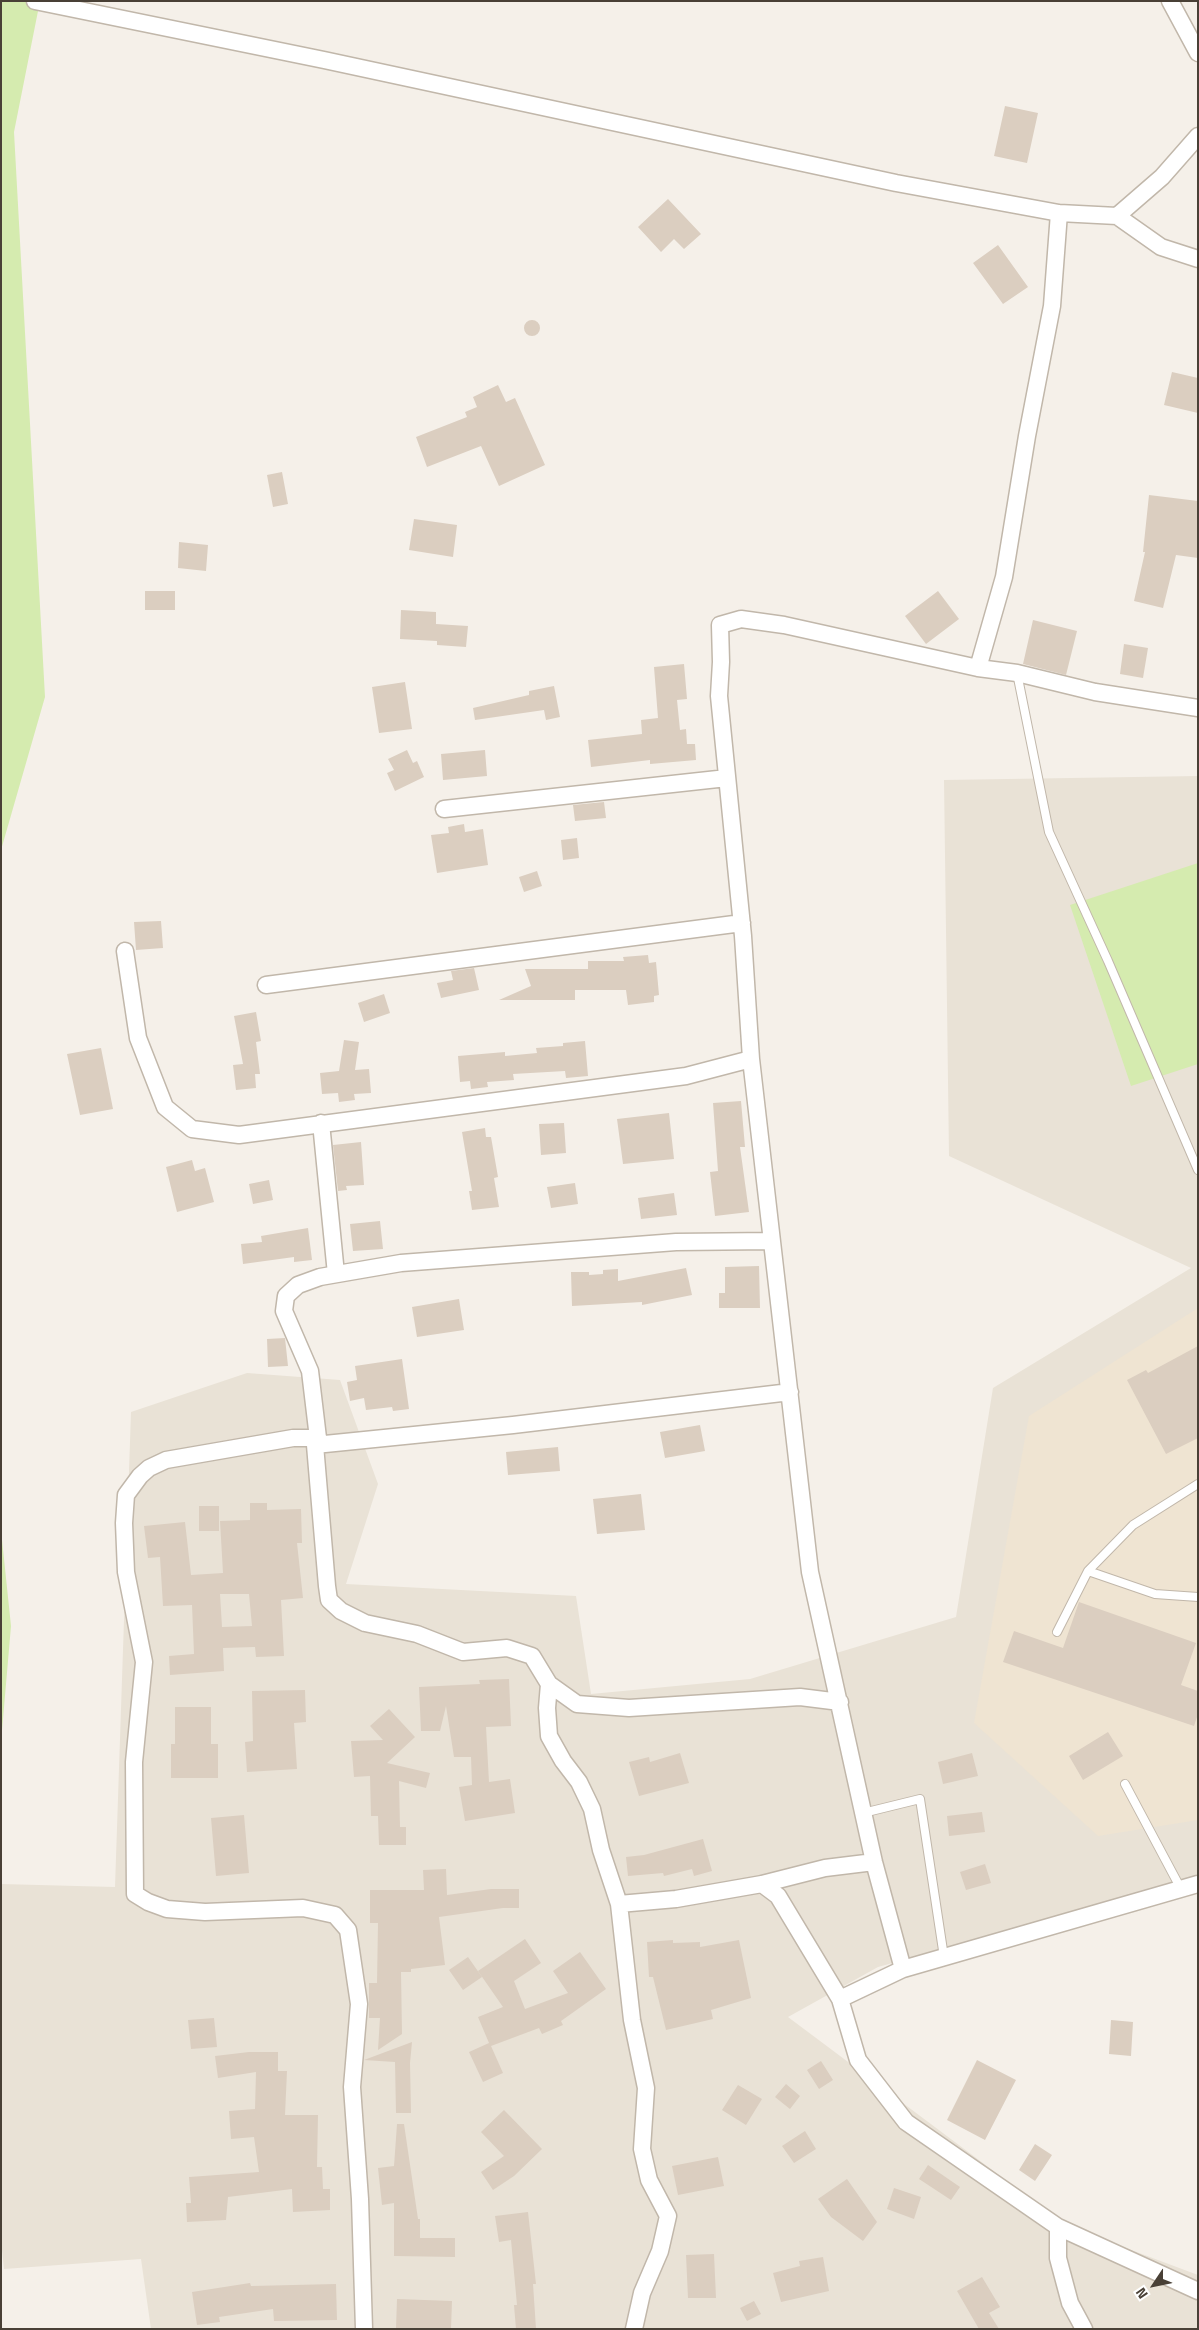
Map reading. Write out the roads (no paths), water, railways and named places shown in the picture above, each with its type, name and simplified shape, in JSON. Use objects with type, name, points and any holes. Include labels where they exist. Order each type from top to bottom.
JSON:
[{"type":"street","points":[[35,1],[324,60],[896,183],[1059,213],[1117,216],[1161,247],[1198,259]]},
{"type":"street","points":[[1170,1],[1198,53]]},
{"type":"street","points":[[1117,216],[1162,177],[1198,136]]},
{"type":"street","points":[[978,668],[1004,577],[1027,436],[1052,306],[1059,213]]},
{"type":"street","points":[[903,1969],[874,1862],[810,1572],[751,1059],[742,923],[719,696],[721,662],[720,625],[741,619],[784,625],[978,668],[1016,672],[1095,692],[1198,708]]},
{"type":"street","points":[[444,809],[727,778]]},
{"type":"street","points":[[266,985],[742,923]]},
{"type":"street","points":[[125,951],[138,1038],[165,1107],[192,1129],[239,1135],[686,1076],[751,1059]]},
{"type":"street","points":[[321,1123],[336,1274]]},
{"type":"street","points":[[772,1241],[666,1242],[401,1263],[336,1274],[298,1285],[286,1296],[284,1311],[310,1371],[330,1600],[341,1610],[365,1623],[417,1634],[463,1652],[507,1648],[532,1656],[549,1684],[577,1704],[629,1708],[800,1697],[840,1702]]},
{"type":"street","points":[[364,2329],[360,2198],[352,2087],[359,2004],[348,1930],[335,1915],[303,1908],[205,1912],[167,1909],[148,1902],[136,1894],[134,1867],[134,1762],[144,1662],[126,1572],[124,1523],[126,1495],[140,1476],[149,1468],[166,1460],[292,1438],[316,1442],[513,1425],[790,1392]]},
{"type":"street","points":[[549,1684],[547,1708],[549,1736],[578,1782],[592,1809],[601,1850],[620,1904],[632,2020],[646,2088],[642,2149],[649,2180],[668,2216],[660,2251],[642,2293],[634,2329]]},
{"type":"street","points":[[620,1904],[676,1899],[762,1884],[826,1868],[874,1862]]},
{"type":"street","points":[[762,1884],[778,1896],[840,1998],[858,2060],[906,2122],[1058,2226],[1198,2291]]},
{"type":"street","points":[[840,1998],[903,1969],[1198,1884]]},
{"type":"street","points":[[1058,2226],[1058,2258],[1070,2303],[1084,2329]]},
{"type":"lane","points":[[1016,672],[1049,832],[1108,961],[1198,1170]]},
{"type":"lane","points":[[1057,1632],[1088,1571],[1133,1526],[1198,1484]]},
{"type":"lane","points":[[1088,1571],[1156,1594],[1198,1597]]},
{"type":"lane","points":[[1125,1784],[1181,1889]]},
{"type":"lane","points":[[863,1813],[920,1799],[944,1957]]}]
